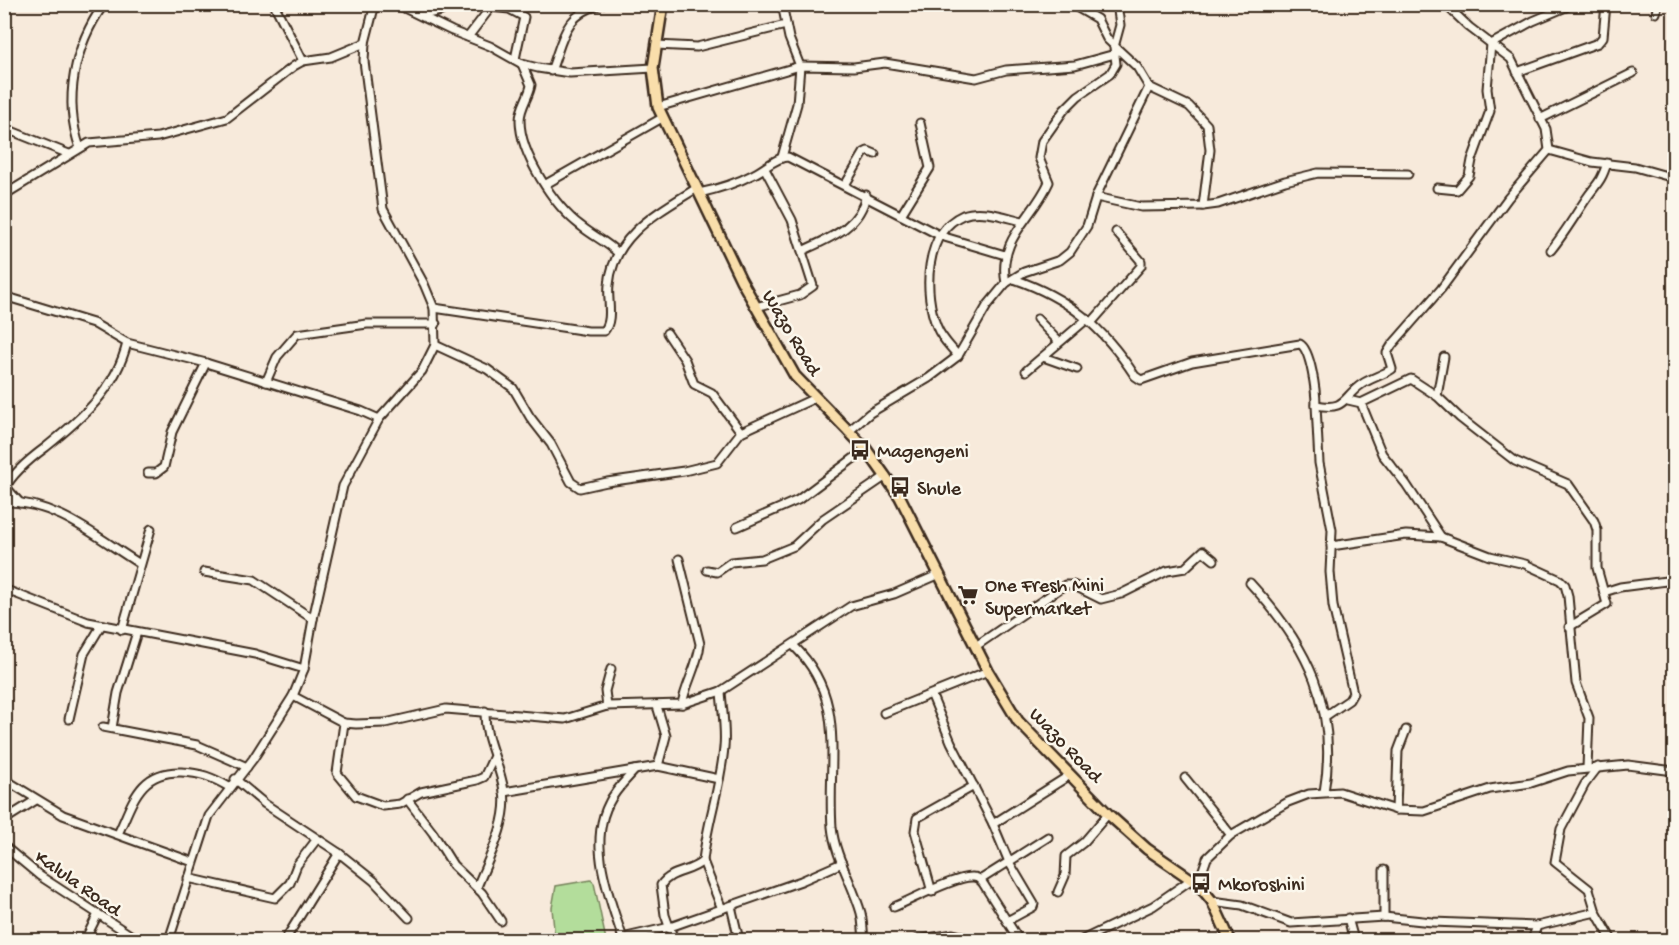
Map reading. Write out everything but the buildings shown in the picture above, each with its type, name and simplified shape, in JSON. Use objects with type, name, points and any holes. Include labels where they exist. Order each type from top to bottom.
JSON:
[{"type":"main road","name":"Wazo Road","points":[[663,4],[653,68],[658,107],[756,307],[795,376],[866,449],[900,496],[988,671],[1018,721],[1108,814],[1146,849],[1195,881],[1212,901],[1230,940]]},
{"type":"street","points":[[80,148],[72,115],[74,76],[83,40],[104,4]]},
{"type":"street","points":[[274,4],[303,61]]},
{"type":"street","points":[[169,940],[209,816],[247,767],[293,696],[304,669],[313,619],[344,486],[379,419],[422,370],[435,345],[434,308],[424,284],[383,209],[366,87],[365,43],[375,4]]},
{"type":"street","points":[[396,4],[518,62],[551,71],[570,73],[653,68]]},
{"type":"street","points":[[422,15],[441,11],[451,4]]},
{"type":"street","points":[[551,71],[564,30],[579,16],[601,4]]},
{"type":"street","points":[[434,308],[600,333],[607,328],[609,285],[618,253],[641,225],[656,213],[698,191],[732,183],[765,169],[782,157],[797,104],[800,66],[786,25],[783,4]]},
{"type":"street","points":[[1006,283],[1005,255],[1011,239],[1049,182],[1039,158],[1042,141],[1064,110],[1078,96],[1110,74],[1120,25],[1118,4]]},
{"type":"street","points":[[1317,405],[1335,406],[1348,400],[1356,388],[1392,369],[1387,353],[1392,345],[1441,289],[1508,198],[1549,150],[1548,134],[1511,59],[1445,4]]},
{"type":"street","points":[[1491,44],[1533,21],[1573,4]]},
{"type":"street","points":[[1517,72],[1598,43],[1603,37],[1606,4]]},
{"type":"street","points":[[1656,13],[1658,4]]},
{"type":"street","points":[[1070,5],[1097,19],[1115,54],[1127,57]]},
{"type":"street","points":[[468,37],[491,7],[509,9],[524,17],[518,62],[531,84],[520,116],[522,137],[527,152],[546,184],[572,219],[618,253]]},
{"type":"street","points":[[656,45],[697,47],[786,25]]},
{"type":"street","points":[[4,195],[80,148],[104,140],[158,137],[227,118],[303,61],[331,57],[365,43]]},
{"type":"street","points":[[1437,188],[1457,190],[1469,176],[1490,111],[1487,89],[1491,44]]},
{"type":"street","points":[[658,107],[738,82],[800,66],[854,67],[885,63],[976,78],[1006,70],[1074,65],[1115,54],[1127,57],[1137,67],[1149,87],[1190,106],[1206,125],[1210,150],[1203,206]]},
{"type":"street","points":[[1540,119],[1634,73]]},
{"type":"street","points":[[848,432],[870,413],[930,378],[958,356],[987,306],[1006,283],[1024,272],[1060,260],[1070,252],[1087,226],[1096,197],[1149,87]]},
{"type":"street","points":[[546,184],[662,118]]},
{"type":"street","points":[[901,215],[930,168],[920,123]]},
{"type":"street","points":[[4,128],[69,154]]},
{"type":"street","points":[[1549,150],[1592,162],[1608,163],[1674,178]]},
{"type":"street","points":[[845,185],[864,153],[868,151],[875,154]]},
{"type":"street","points":[[782,157],[794,158],[941,236],[1005,255]]},
{"type":"street","points":[[1551,250],[1568,229],[1588,196],[1597,188],[1608,163]]},
{"type":"street","points":[[756,307],[787,299],[812,289],[813,280],[804,250],[783,202],[765,169]]},
{"type":"street","points":[[1096,197],[1141,207],[1203,206],[1218,204],[1285,181],[1318,173],[1408,174]]},
{"type":"street","points":[[804,250],[847,228],[860,213],[866,195]]},
{"type":"street","points":[[958,356],[937,329],[932,311],[929,273],[931,259],[941,236],[954,221],[964,214],[976,212],[1022,221]]},
{"type":"street","points":[[1026,371],[1059,342],[1089,321],[1141,266],[1141,261],[1116,232]]},
{"type":"street","points":[[1014,279],[1049,291],[1089,321],[1114,344],[1135,376],[1142,380],[1192,362],[1302,345],[1312,372],[1317,405],[1319,463],[1332,530],[1333,606],[1353,693],[1348,700],[1327,715]]},
{"type":"street","points":[[4,296],[93,323],[127,343],[206,363],[361,411],[379,419]]},
{"type":"street","points":[[1037,318],[1059,342]]},
{"type":"street","points":[[266,382],[278,357],[297,334],[310,330],[367,324],[436,324]]},
{"type":"street","points":[[667,333],[685,360],[694,384],[712,393],[741,432]]},
{"type":"street","points":[[20,503],[5,487],[24,465],[67,429],[107,389],[119,368],[127,343]]},
{"type":"street","points":[[435,345],[487,369],[513,388],[530,417],[551,444],[571,482],[579,488],[707,466],[724,456],[741,432],[814,398]]},
{"type":"street","points":[[1042,357],[1077,369]]},
{"type":"street","points":[[1437,396],[1443,357]]},
{"type":"street","points":[[148,473],[156,473],[164,467],[172,432],[206,363]]},
{"type":"street","points":[[1348,400],[1361,403],[1408,378],[1437,396],[1460,418],[1515,461],[1568,484],[1594,521],[1597,530],[1597,568],[1607,604],[1605,608],[1569,627]]},
{"type":"street","points":[[1361,403],[1382,454],[1412,492],[1441,537]]},
{"type":"street","points":[[737,527],[798,500],[866,449]]},
{"type":"street","points":[[707,570],[717,572],[731,562],[762,559],[787,549],[823,519],[886,476]]},
{"type":"street","points":[[4,502],[46,508],[64,516],[140,564]]},
{"type":"street","points":[[122,630],[151,529]]},
{"type":"street","points":[[1331,546],[1406,535],[1441,537],[1477,551],[1525,564],[1560,580],[1567,590],[1575,683],[1589,718],[1587,768]]},
{"type":"street","points":[[976,646],[1065,585],[1073,585],[1101,599],[1121,594],[1167,571],[1185,568],[1203,551],[1214,560]]},
{"type":"street","points":[[679,559],[700,644],[699,655],[684,689],[681,704]]},
{"type":"street","points":[[204,572],[254,580],[313,619]]},
{"type":"street","points":[[293,696],[345,723],[385,723],[446,709],[565,719],[607,706],[681,704],[721,691],[794,646],[851,606],[901,592],[940,574]]},
{"type":"street","points":[[1604,592],[1620,587],[1674,580]]},
{"type":"street","points":[[1250,583],[1279,614],[1292,634],[1327,715],[1330,748],[1324,792]]},
{"type":"street","points":[[4,589],[71,617],[101,626],[255,654],[304,669]]},
{"type":"street","points":[[69,719],[84,654],[101,626]]},
{"type":"street","points":[[112,728],[118,693],[137,632]]},
{"type":"street","points":[[794,646],[806,658],[828,701],[833,742],[832,827],[842,863],[861,914],[864,940]]},
{"type":"street","points":[[607,706],[605,691],[611,669]]},
{"type":"street","points":[[884,713],[932,696],[988,671]]},
{"type":"street","points":[[721,691],[725,745],[706,830],[703,861],[722,909]]},
{"type":"street","points":[[932,696],[1009,862],[1034,905],[1007,921]]},
{"type":"street","points":[[657,706],[666,736],[658,766]]},
{"type":"street","points":[[477,887],[505,807],[504,792],[486,735],[485,711]]},
{"type":"street","points":[[345,723],[337,773],[342,782],[356,796],[383,806],[400,804],[421,792],[484,777],[493,758]]},
{"type":"street","points":[[103,726],[196,745],[247,767]]},
{"type":"street","points":[[1396,810],[1398,751],[1406,730]]},
{"type":"street","points":[[1082,940],[1153,906],[1195,881],[1207,858],[1231,835],[1288,802],[1309,794],[1340,792],[1396,810],[1424,812],[1490,789],[1531,783],[1568,771],[1598,766],[1628,765],[1674,771]]},
{"type":"street","points":[[504,792],[658,766],[719,779]]},
{"type":"street","points":[[1598,766],[1564,821],[1555,862],[1589,889],[1596,912],[1612,940]]},
{"type":"street","points":[[635,770],[610,800],[606,809],[599,852],[604,877],[623,939],[643,938],[842,863]]},
{"type":"street","points":[[118,834],[142,786],[161,773],[197,772],[209,775],[229,788]]},
{"type":"street","points":[[993,824],[1070,775]]},
{"type":"street","points":[[1185,778],[1231,835]]},
{"type":"street","points":[[4,779],[36,800],[69,817],[193,862]]},
{"type":"street","points":[[236,779],[265,804],[339,853],[374,881],[409,918]]},
{"type":"street","points":[[932,892],[915,831],[918,818],[974,786]]},
{"type":"street","points":[[406,799],[433,832],[453,865],[477,887],[501,921]]},
{"type":"street","points":[[4,820],[36,800]]},
{"type":"street","points":[[1058,892],[1065,876],[1066,856],[1084,842],[1108,814]]},
{"type":"street","points":[[981,880],[1048,837]]},
{"type":"street","points":[[188,878],[275,898],[290,883],[297,865],[317,839]]},
{"type":"street","name":"Kalula Road","points":[[4,846],[97,916],[138,940]]},
{"type":"street","points":[[285,940],[339,853]]},
{"type":"street","points":[[674,940],[661,885],[673,874],[693,868],[703,861]]},
{"type":"street","points":[[1384,870],[1384,917]]},
{"type":"street","points":[[894,907],[962,878],[973,876],[981,880],[1019,940]]},
{"type":"street","points":[[1212,901],[1242,905],[1291,923],[1384,917],[1432,922],[1537,927],[1596,912]]},
{"type":"street","points":[[731,906],[739,940]]},
{"type":"street","points":[[85,940],[97,916]]},
{"type":"street","points":[[1348,918],[1354,940]]},
{"type":"street","points":[[1532,940],[1537,927]]},
{"type":"street","points":[[917,940],[953,934],[962,936],[966,940]]},
{"type":"green space","points":[[591,880],[594,883],[606,940],[555,940],[552,908],[556,886]]},
{"type":"place","name":"Magengeni","points":[[860,450]]},
{"type":"place","name":"Shule","points":[[900,487]]},
{"type":"place","name":"One Fresh Mini Supermarket","points":[[968,595]]},
{"type":"place","name":"Mkoroshini","points":[[1201,883]]}]
